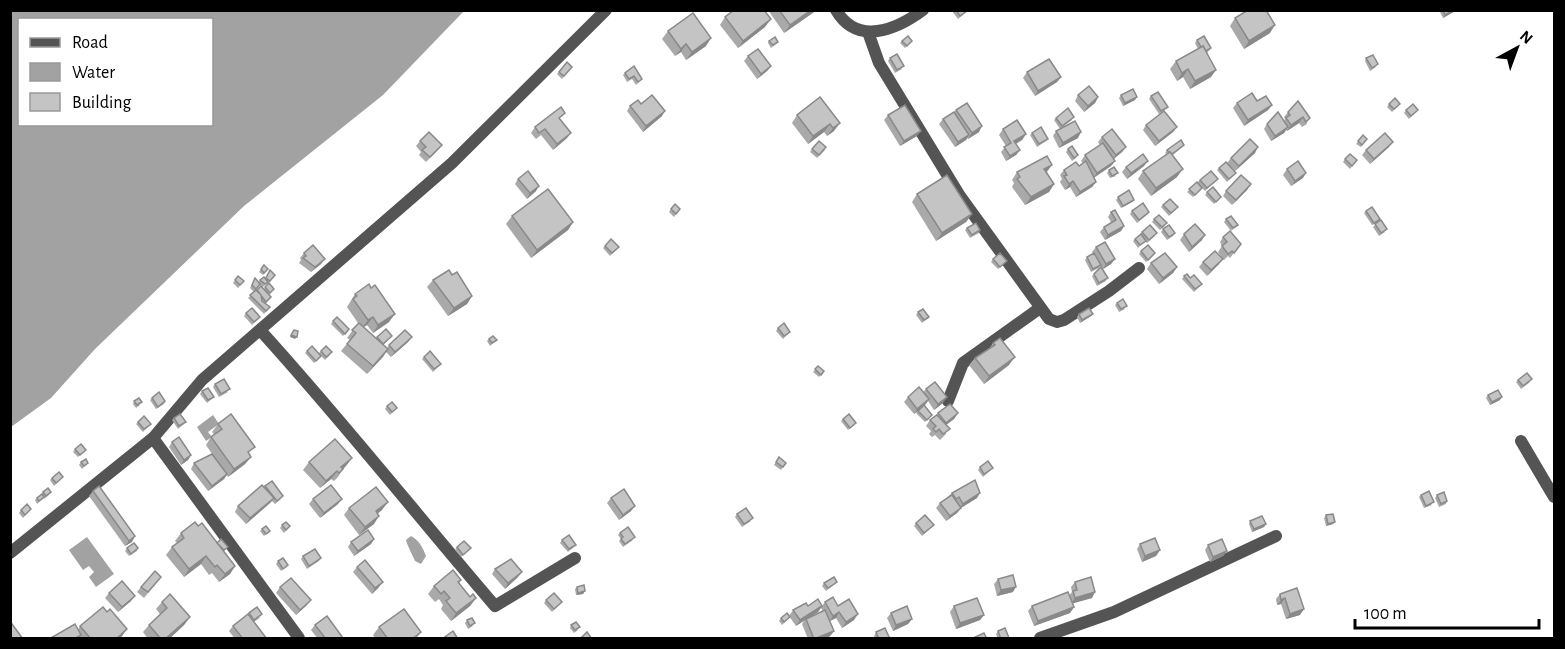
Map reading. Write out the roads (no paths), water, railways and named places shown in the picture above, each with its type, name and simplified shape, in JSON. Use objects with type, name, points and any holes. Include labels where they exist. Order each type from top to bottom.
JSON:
[{"type":"street","points":[[10,553],[153,438],[202,380],[452,163],[606,10]]},
{"type":"street","points":[[836,10],[844,24],[868,32],[888,30],[923,10]]},
{"type":"street","points":[[868,32],[879,63],[960,196],[1049,320],[1057,322],[1064,320],[1109,291],[1139,268]]},
{"type":"street","points":[[948,402],[963,363],[1040,308]]},
{"type":"street","points":[[260,330],[331,408],[375,465],[495,606],[575,558]]},
{"type":"street","points":[[153,438],[299,639]]},
{"type":"street","points":[[1521,441],[1554,497]]},
{"type":"street","points":[[1554,490],[1554,497]]},
{"type":"street","points":[[1040,639],[1114,612],[1276,536]]},
{"type":"water","points":[[11,10],[464,10],[383,95],[244,206],[95,349],[51,398],[11,427]]},
{"type":"water","points":[[213,415],[219,424],[208,432],[212,437],[206,441],[197,427]]},
{"type":"water","points":[[411,536],[420,544],[426,556],[421,564],[415,561],[406,540]]},
{"type":"water","points":[[87,537],[114,574],[96,587],[89,577],[94,572],[89,566],[83,570],[69,550]]}]
